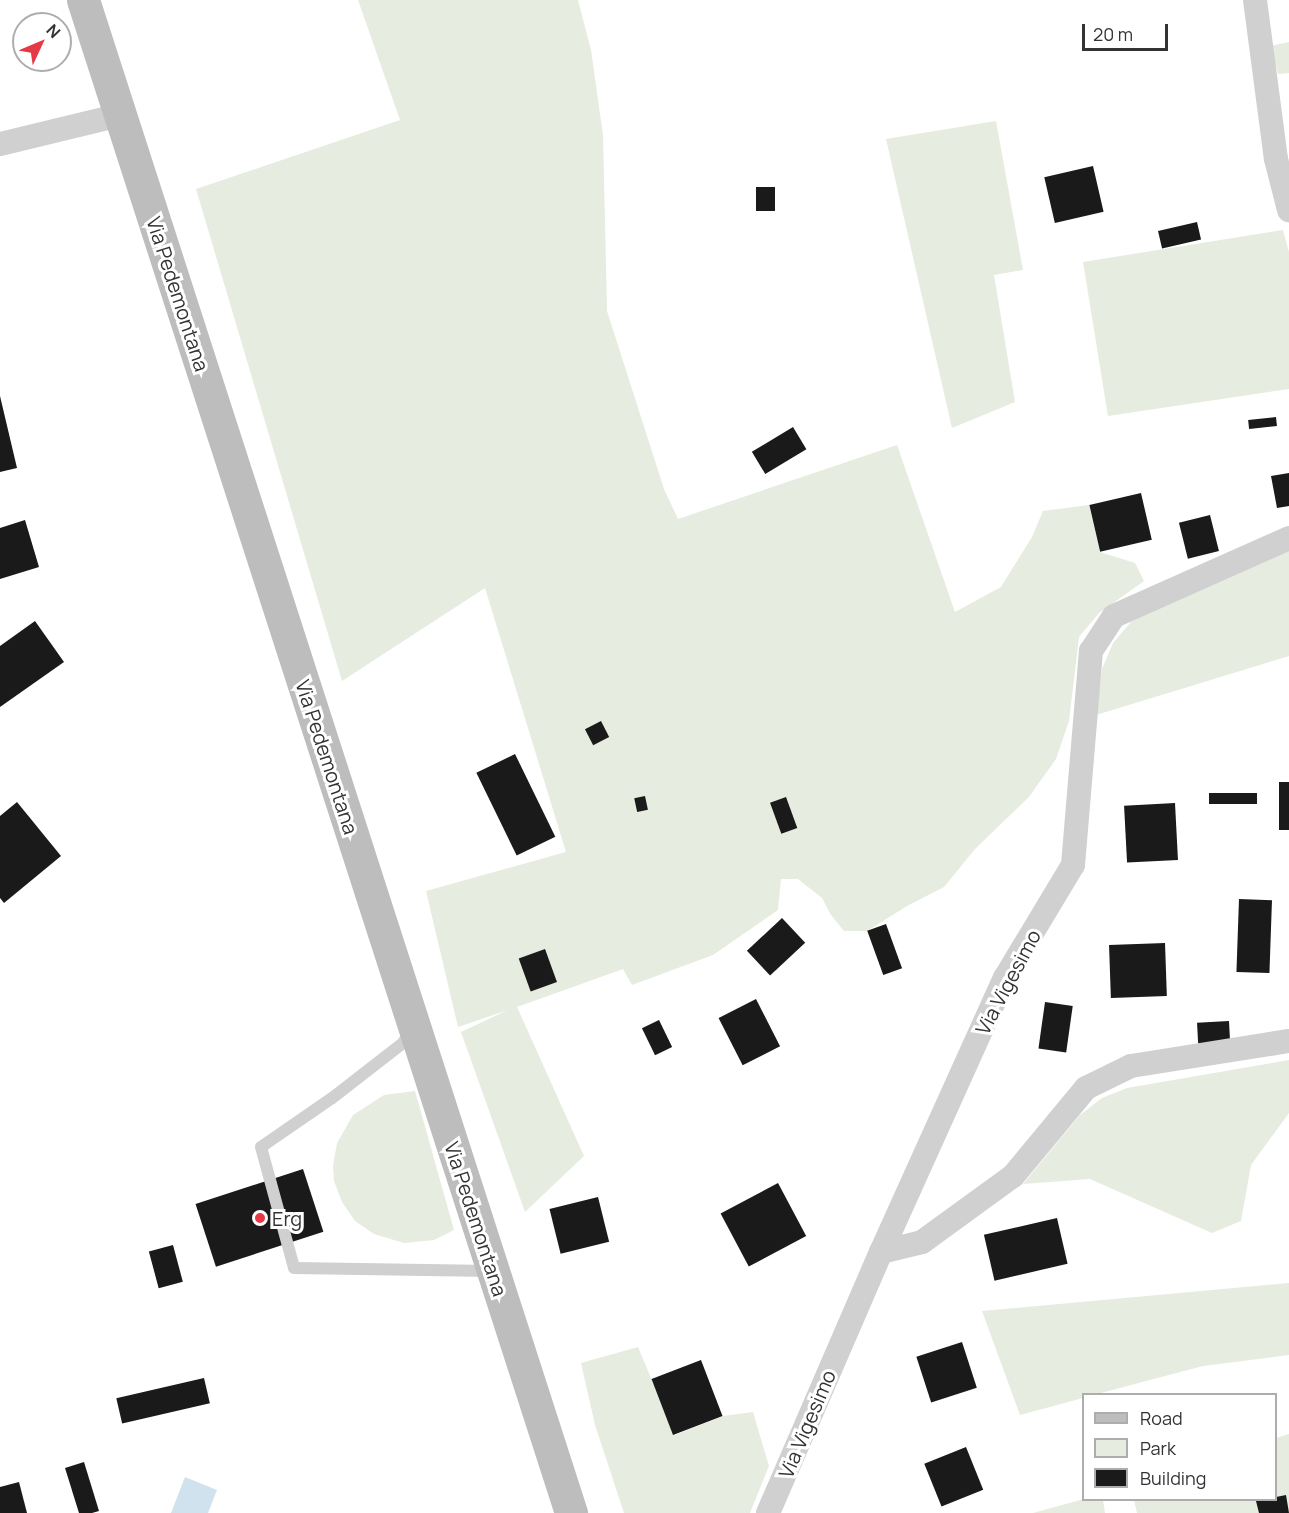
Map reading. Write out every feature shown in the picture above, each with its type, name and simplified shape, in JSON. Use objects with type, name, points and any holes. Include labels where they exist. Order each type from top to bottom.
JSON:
[{"type":"street","name":"Via Pedemontana","points":[[83,0],[571,1513]]},
{"type":"street","points":[[1255,0],[1276,159],[1289,210]]},
{"type":"street","points":[[0,144],[120,115]]},
{"type":"street","name":"Via Vigesimo","points":[[768,1513],[881,1252],[1005,978],[1073,865],[1091,651],[1114,616],[1289,538]]},
{"type":"street","points":[[881,1252],[922,1242],[1013,1176],[1086,1088],[1131,1066],[1289,1041]]},
{"type":"lane","points":[[413,1024],[403,1043],[332,1098],[261,1147],[294,1268],[493,1271]]},
{"type":"green space","points":[[358,0],[578,0],[591,50],[603,135],[607,311],[664,489],[678,519],[897,445],[955,612],[1001,587],[1032,537],[1043,511],[1089,505],[1100,552],[1135,563],[1144,581],[1099,613],[1079,637],[1069,721],[1056,759],[1029,797],[975,849],[944,887],[907,906],[867,931],[844,931],[831,915],[822,898],[798,879],[781,879],[778,910],[713,955],[632,985],[623,969],[517,1007],[584,1156],[525,1212],[461,1032],[508,1010],[458,1027],[426,891],[566,852],[485,588],[342,681],[196,189],[400,120]]},
{"type":"green space","points":[[1289,42],[1289,73],[1278,74],[1270,46]]},
{"type":"green space","points":[[996,121],[1023,270],[994,275],[1015,402],[952,428],[886,139]]},
{"type":"green space","points":[[1283,230],[1289,252],[1289,389],[1108,416],[1083,262]]},
{"type":"green space","points":[[1289,546],[1289,656],[1096,715],[1102,669],[1113,643],[1131,622],[1155,608]]},
{"type":"green space","points":[[1289,1060],[1289,1113],[1251,1165],[1241,1221],[1212,1233],[1090,1179],[1023,1184],[1080,1115],[1102,1098],[1127,1088]]},
{"type":"green space","points":[[415,1091],[454,1230],[434,1240],[404,1243],[374,1234],[355,1221],[342,1202],[334,1181],[333,1166],[337,1143],[353,1115],[384,1095]]},
{"type":"green space","points":[[1289,1283],[1289,1355],[1203,1366],[1101,1393],[1082,1393],[1082,1398],[1020,1415],[982,1311]]},
{"type":"green space","points":[[638,1347],[675,1435],[723,1416],[753,1412],[769,1466],[750,1513],[624,1513],[595,1425],[581,1363]]},
{"type":"green space","points":[[1289,1434],[1289,1513],[1137,1513],[1134,1501],[1277,1501],[1277,1438]]},
{"type":"green space","points":[[1082,1500],[1103,1501],[1105,1513],[1033,1513]]},
{"type":"water","points":[[185,1477],[217,1490],[208,1513],[171,1513]]},
{"type":"building","points":[[1093,166],[1104,212],[1055,223],[1044,177]]},
{"type":"building","points":[[756,187],[775,187],[775,211],[756,211]]},
{"type":"building","points":[[1197,222],[1201,240],[1162,249],[1158,231]]},
{"type":"building","points":[[0,396],[17,468],[0,472]]},
{"type":"building","points":[[1276,417],[1277,426],[1249,429],[1248,420]]},
{"type":"building","points":[[793,427],[806,449],[765,474],[752,452]]},
{"type":"building","points":[[1289,473],[1289,506],[1277,508],[1271,476]]},
{"type":"building","points":[[1141,493],[1152,540],[1100,552],[1089,505]]},
{"type":"building","points":[[1210,515],[1219,551],[1188,559],[1179,523]]},
{"type":"building","points":[[25,520],[39,567],[0,579],[0,528]]},
{"type":"building","points":[[35,621],[64,662],[0,707],[0,646]]},
{"type":"building","points":[[601,721],[609,737],[593,745],[585,729]]},
{"type":"building","points":[[515,754],[555,837],[517,856],[476,773]]},
{"type":"building","points":[[1279,782],[1289,782],[1289,830],[1279,830]]},
{"type":"building","points":[[1209,793],[1257,793],[1257,804],[1209,804]]},
{"type":"building","points":[[645,796],[648,810],[637,812],[634,798]]},
{"type":"building","points":[[786,797],[797,828],[781,834],[770,803]]},
{"type":"building","points":[[17,802],[61,856],[4,903],[0,898],[0,816]]},
{"type":"building","points":[[1175,803],[1178,860],[1127,863],[1124,806]]},
{"type":"building","points":[[1239,899],[1272,900],[1269,973],[1236,972]]},
{"type":"building","points":[[782,918],[805,943],[770,976],[747,951]]},
{"type":"building","points":[[886,924],[902,968],[883,975],[867,931]]},
{"type":"building","points":[[1165,943],[1167,996],[1111,998],[1109,945]]},
{"type":"building","points":[[545,949],[557,982],[531,991],[519,959]]},
{"type":"building","points":[[756,999],[780,1046],[743,1065],[719,1018]]},
{"type":"building","points":[[1045,1002],[1073,1006],[1066,1052],[1038,1049]]},
{"type":"building","points":[[659,1020],[672,1047],[655,1055],[642,1028]]},
{"type":"building","points":[[1229,1021],[1230,1042],[1198,1044],[1197,1023]]},
{"type":"building","name":"Erg","points":[[303,1169],[323,1232],[216,1267],[196,1204]]},
{"type":"building","points":[[778,1183],[806,1236],[749,1266],[721,1214]]},
{"type":"building","points":[[598,1197],[609,1242],[561,1254],[549,1209]]},
{"type":"building","points":[[1057,1218],[1068,1264],[994,1281],[984,1235]]},
{"type":"building","points":[[173,1245],[183,1282],[159,1288],[149,1251]]},
{"type":"building","points":[[962,1342],[977,1388],[931,1402],[916,1357]]},
{"type":"building","points":[[701,1360],[723,1416],[673,1435],[652,1379]]},
{"type":"building","points":[[204,1378],[210,1403],[122,1424],[116,1398]]},
{"type":"building","points":[[966,1447],[983,1490],[942,1507],[924,1464]]},
{"type":"building","points":[[84,1462],[99,1511],[92,1513],[79,1513],[65,1468]]},
{"type":"building","points":[[19,1482],[27,1513],[0,1513],[0,1487]]},
{"type":"building","points":[[1286,1495],[1289,1513],[1259,1513],[1256,1501],[1277,1501],[1277,1497]]},
{"type":"place","name":"Erg","points":[[260,1218]]}]
